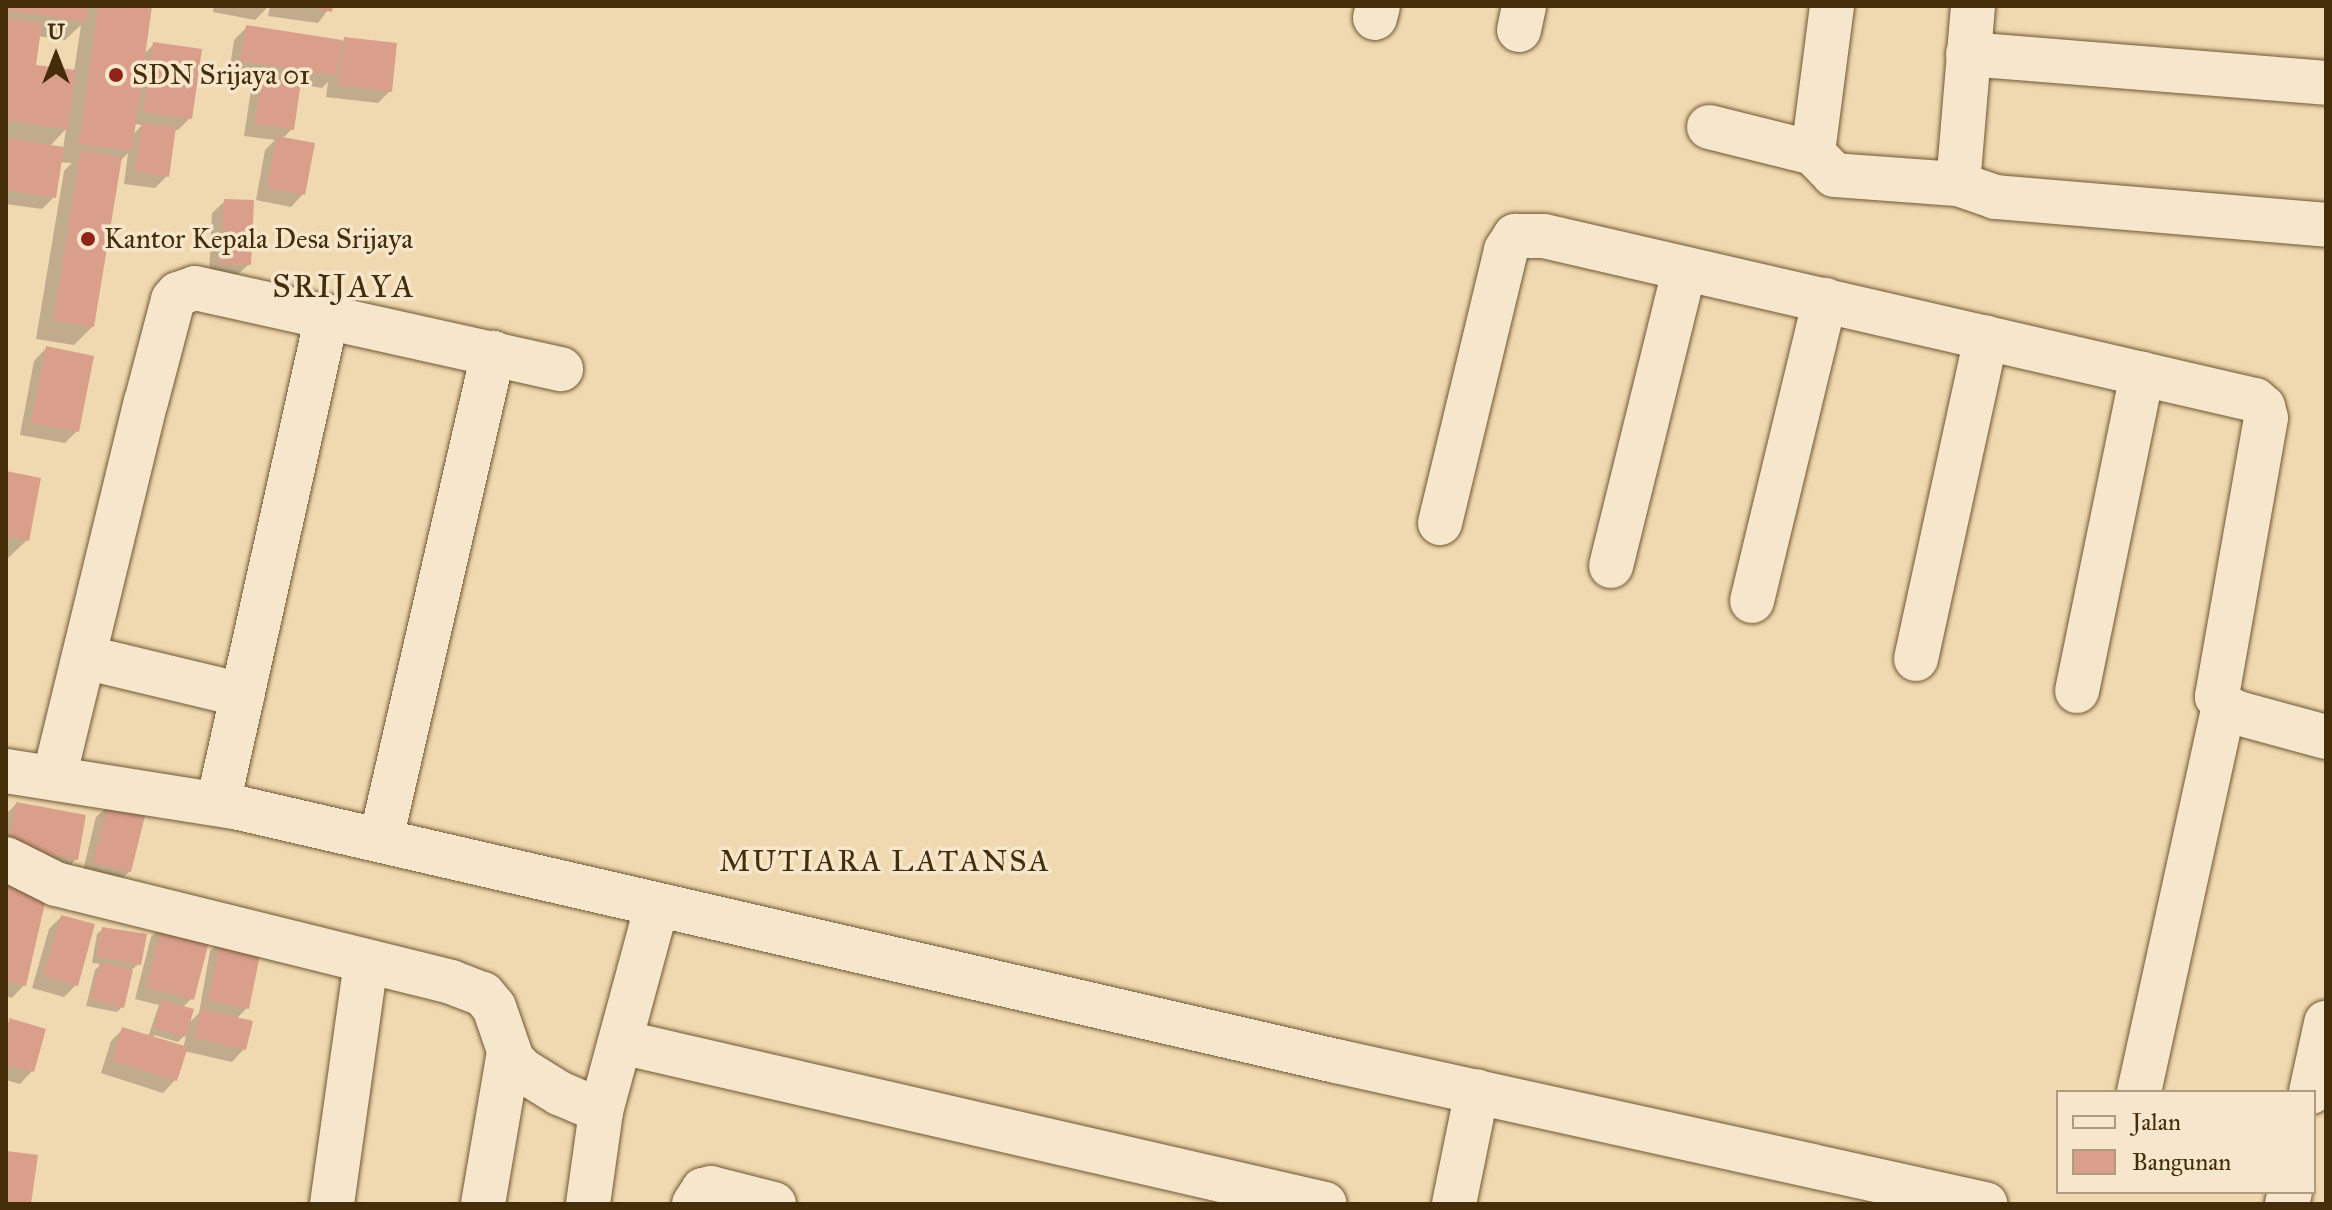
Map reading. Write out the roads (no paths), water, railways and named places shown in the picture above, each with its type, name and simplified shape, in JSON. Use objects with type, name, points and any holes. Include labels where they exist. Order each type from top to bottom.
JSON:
[{"type":"street","points":[[1813,153],[1832,6]]},
{"type":"street","points":[[1958,184],[1973,6]]},
{"type":"street","points":[[1968,54],[2326,83]]},
{"type":"street","points":[[1709,127],[1813,153],[1834,175],[1958,184],[1995,197],[2326,225]]},
{"type":"street","points":[[1440,523],[1506,250],[1515,236],[1544,236],[2255,400],[2263,407],[2266,418],[2217,697],[2224,706],[2326,737]]},
{"type":"street","points":[[1611,566],[1684,270]]},
{"type":"street","points":[[54,778],[173,300],[184,290],[195,288],[561,369]]},
{"type":"street","points":[[1752,601],[1825,300]]},
{"type":"street","points":[[218,804],[327,316]]},
{"type":"street","points":[[1916,659],[1986,338]]},
{"type":"street","points":[[381,839],[493,353]]},
{"type":"street","points":[[2077,691],[2142,374]]},
{"type":"street","points":[[84,657],[242,695]]},
{"type":"street","points":[[2139,1090],[2224,706]]},
{"type":"street","points":[[6,771],[218,804],[381,839],[657,905],[1985,1204]]},
{"type":"street","points":[[6,859],[56,884],[366,961],[483,994],[494,1007],[509,1052],[534,1078],[601,1111]]},
{"type":"street","points":[[588,1204],[601,1111],[657,905]]},
{"type":"street","points":[[332,1204],[366,961]]},
{"type":"street","points":[[2311,1090],[2326,1023]]},
{"type":"street","points":[[621,1042],[1325,1204]]},
{"type":"street","points":[[483,1204],[509,1052]]},
{"type":"street","points":[[1454,1204],[1477,1091]]},
{"type":"street","points":[[694,1204],[703,1190],[711,1188],[774,1204]]},
{"type":"place","name":"SDN Srijaya 01","points":[[116,75]]},
{"type":"place","name":"Kantor Kepala Desa Srijaya","points":[[88,239]]},
{"type":"district","name":"SRIJAYA","points":[[344,287]]},
{"type":"district","name":"MUTIARA LATANSA","points":[[885,861]]}]
